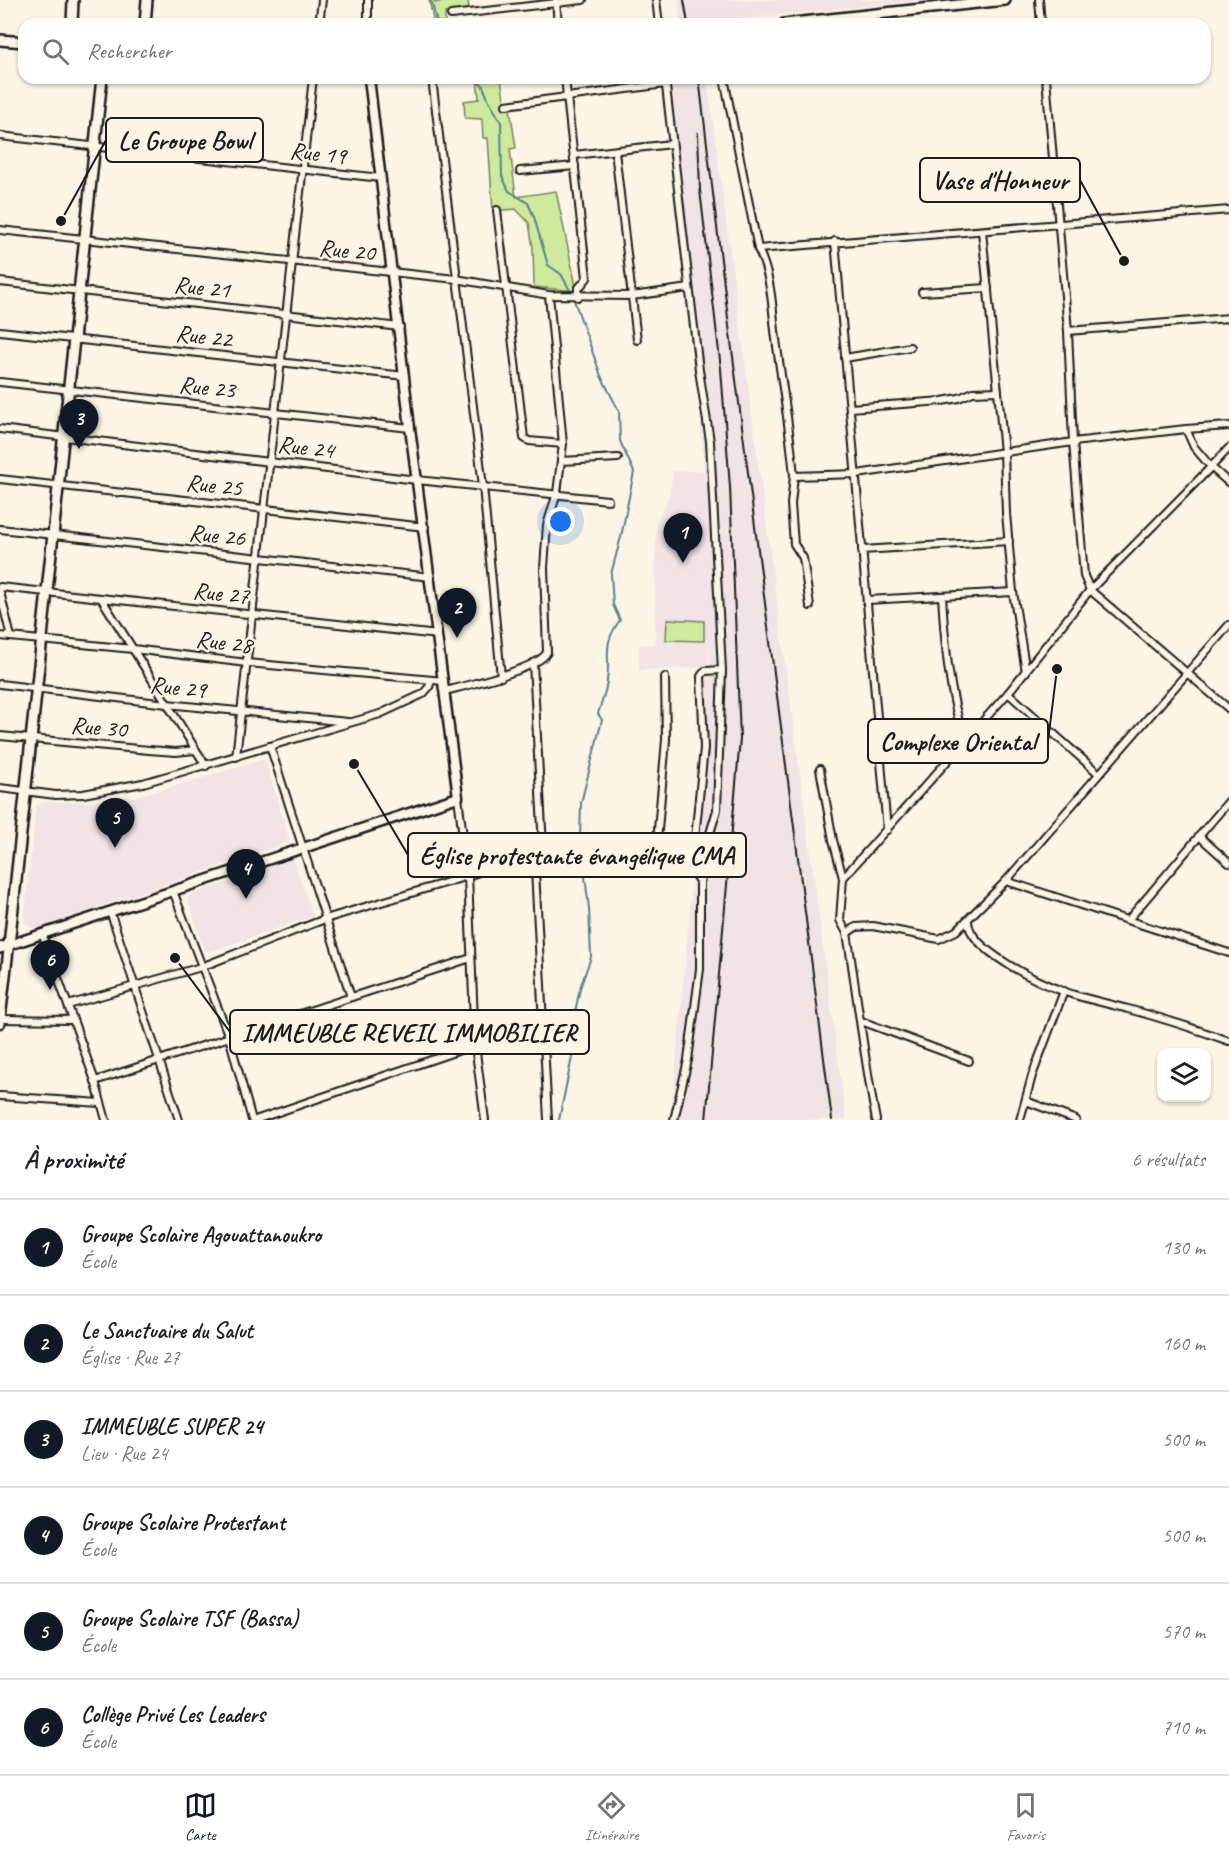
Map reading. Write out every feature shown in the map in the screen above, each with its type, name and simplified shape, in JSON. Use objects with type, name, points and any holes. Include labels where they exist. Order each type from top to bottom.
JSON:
[{"type":"main road","points":[[72,18],[73,0]]},
{"type":"main road","points":[[146,18],[147,0]]},
{"type":"main road","points":[[834,18],[967,2],[1005,0]]},
{"type":"main road","points":[[0,40],[18,42]]},
{"type":"main road","points":[[4,947],[31,739],[101,84]]},
{"type":"street","points":[[320,18],[322,0]]},
{"type":"street","points":[[368,0],[368,18]]},
{"type":"street","points":[[504,0],[505,10]]},
{"type":"street","points":[[450,15],[584,0]]},
{"type":"street","points":[[657,0],[658,18]]},
{"type":"street","points":[[1039,0],[1040,18]]},
{"type":"street","points":[[556,2],[557,18]]},
{"type":"street","points":[[236,757],[312,84]]},
{"type":"street","points":[[370,84],[400,327],[410,428],[468,876],[475,1045],[485,1120]]},
{"type":"street","points":[[566,84],[587,278],[578,289],[578,297]]},
{"type":"street","points":[[506,105],[647,84]]},
{"type":"street","points":[[665,84],[699,370],[710,441],[722,670],[716,780],[717,810],[708,840],[700,883],[700,969],[688,1060],[674,1120]]},
{"type":"street","points":[[725,84],[758,249],[766,264],[771,292],[794,476],[791,504],[794,544],[803,558],[810,606]]},
{"type":"street","points":[[1046,84],[1068,331],[1073,442],[1084,576],[1090,590],[1229,709]]},
{"type":"street","points":[[433,87],[483,486],[501,677]]},
{"type":"street","name":"Rue 19","points":[[0,136],[381,178]]},
{"type":"street","points":[[574,155],[672,144]]},
{"type":"street","points":[[615,151],[637,340]]},
{"type":"street","points":[[520,171],[575,166]]},
{"type":"street","points":[[498,210],[524,438],[529,441],[563,444]]},
{"type":"street","points":[[758,249],[1229,210]]},
{"type":"street","name":"Rue 20","points":[[0,230],[456,279],[549,295],[632,296],[689,288]]},
{"type":"street","points":[[982,231],[1004,452],[1013,592],[1026,672]]},
{"type":"street","points":[[835,242],[887,830]]},
{"type":"street","name":"Rue 21","points":[[0,282],[400,327]]},
{"type":"street","points":[[922,292],[988,288]]},
{"type":"street","points":[[445,691],[501,677],[533,663],[545,656],[547,652],[544,568],[548,525],[556,493],[563,444],[549,295]]},
{"type":"street","points":[[1068,331],[1229,318]]},
{"type":"street","name":"Rue 22","points":[[0,332],[405,376]]},
{"type":"street","points":[[845,358],[910,347]]},
{"type":"street","name":"Rue 23","points":[[0,382],[410,428]]},
{"type":"street","points":[[850,408],[942,400],[959,398],[974,392],[998,391]]},
{"type":"street","points":[[794,476],[857,474],[1073,442],[1229,426]]},
{"type":"street","name":"Rue 24","points":[[0,429],[270,460],[417,480],[608,500]]},
{"type":"street","points":[[1186,429],[1194,447],[1229,483]]},
{"type":"street","points":[[843,878],[1008,693],[1090,590],[1229,448]]},
{"type":"street","points":[[561,460],[618,458]]},
{"type":"street","name":"Rue 25","points":[[0,479],[424,527]]},
{"type":"street","name":"Rue 26","points":[[0,529],[431,577]]},
{"type":"street","points":[[862,550],[1009,541]]},
{"type":"street","name":"Rue 27","points":[[0,586],[438,635]]},
{"type":"street","points":[[0,592],[11,637]]},
{"type":"street","points":[[867,600],[1013,592]]},
{"type":"street","points":[[942,596],[950,683],[956,714],[965,742]]},
{"type":"street","points":[[101,598],[206,766]]},
{"type":"street","points":[[847,933],[856,927],[873,926],[939,939],[956,931],[1006,881],[1229,625]]},
{"type":"street","name":"Rue 28","points":[[0,636],[247,663],[444,681]]},
{"type":"street","points":[[533,663],[543,847]]},
{"type":"street","points":[[695,838],[704,748],[701,676],[705,671],[722,670]]},
{"type":"street","points":[[656,852],[666,740],[665,677]]},
{"type":"street","points":[[0,788],[65,794],[111,790],[206,766],[380,714],[423,694],[431,681]]},
{"type":"street","name":"Rue 29","points":[[0,684],[167,704],[353,722]]},
{"type":"street","points":[[1008,693],[1098,773]]},
{"type":"street","name":"Rue 30","points":[[0,736],[176,752],[195,750]]},
{"type":"street","points":[[270,746],[351,997]]},
{"type":"street","points":[[820,769],[833,840],[843,878],[840,920],[847,933],[861,1021],[862,1044],[876,1120]]},
{"type":"street","points":[[0,1023],[4,947],[458,797]]},
{"type":"street","points":[[1128,920],[1229,801]]},
{"type":"street","points":[[1199,836],[1229,863]]},
{"type":"street","points":[[674,860],[696,856],[708,840]]},
{"type":"street","points":[[68,1005],[201,967],[325,920],[468,876],[543,847],[586,843],[622,843],[656,852],[674,860],[693,872],[700,883]]},
{"type":"street","points":[[534,850],[548,1120]]},
{"type":"street","points":[[1006,881],[1229,953]]},
{"type":"street","points":[[173,891],[229,1037],[254,1120],[475,1045]]},
{"type":"street","points":[[110,911],[179,1120]]},
{"type":"street","points":[[968,921],[968,928],[983,947],[1000,960],[1064,991],[1229,1041]]},
{"type":"street","points":[[43,936],[95,1081],[106,1120]]},
{"type":"street","points":[[95,1081],[471,958]]},
{"type":"street","points":[[1020,1120],[1032,1076],[1064,991]]},
{"type":"street","points":[[1,1019],[72,1020]]},
{"type":"street","points":[[861,1021],[969,1061]]},
{"type":"street","points":[[0,1096],[100,1103]]},
{"type":"street","points":[[1026,1101],[1076,1120]]},
{"type":"shaded area","points":[[678,0],[927,0],[749,18],[680,18]]},
{"type":"shaded area","points":[[671,84],[708,84],[846,1120],[671,1120],[704,752],[702,673],[711,671],[709,633],[708,667],[639,670],[639,645],[655,644],[656,522],[669,497],[673,471],[704,471]]},
{"type":"shaded area","points":[[265,759],[290,842],[34,929],[24,922],[36,806],[43,802],[90,802],[159,791]]},
{"type":"shaded area","points":[[293,859],[313,916],[212,951],[204,950],[187,896]]},
{"type":"green space","points":[[429,0],[435,0],[435,3],[447,0],[468,0],[469,9],[445,13],[445,18],[433,18]]},
{"type":"green space","points":[[478,84],[502,84],[505,106],[510,109],[516,148],[510,149],[516,197],[556,191],[577,291],[534,287],[533,248],[529,223],[516,209],[493,211],[488,138],[483,138],[482,119],[465,118],[464,101],[479,99]]},
{"type":"green space","points":[[667,619],[704,621],[704,641],[666,640]]},
{"type":"waterway","points":[[431,0],[436,18]]},
{"type":"waterway","points":[[482,84],[501,122],[502,176],[509,191],[528,203],[548,265],[561,274],[571,292]]},
{"type":"waterway","points":[[559,1120],[576,1038],[574,1017],[580,988],[591,957],[589,908],[580,838],[581,803],[602,720],[598,714],[606,685],[609,644],[620,620],[613,605],[611,574],[634,472],[620,441],[619,411],[601,376],[574,300]]},
{"type":"railway","points":[[684,0],[687,18]]},
{"type":"railway","points":[[700,84],[832,1120]]},
{"type":"railway","points":[[698,133],[700,190],[721,369],[730,487],[740,739],[706,1120]]},
{"type":"place","name":"Le Groupe Bowl","points":[[61,221]]},
{"type":"place","name":"Vase d'Honneur","points":[[1124,261]]},
{"type":"place","name":"IMMEUBLE SUPER 24","points":[[79,449]]},
{"type":"place","name":"Groupe Scolaire Agouattanoukro","points":[[683,563]]},
{"type":"place","name":"Le Sanctuaire du Salut","points":[[457,638]]},
{"type":"place","name":"Complexe Oriental","points":[[1057,669]]},
{"type":"place","name":"Église protestante évangélique CMA","points":[[354,764]]},
{"type":"place","name":"Groupe Scolaire TSF (Bassa)","points":[[115,848]]},
{"type":"place","name":"Groupe Scolaire Protestant","points":[[246,899]]},
{"type":"place","name":"IMMEUBLE REVEIL IMMOBILIER","points":[[175,958]]},
{"type":"place","name":"Collège Privé Les Leaders","points":[[50,990]]}]
